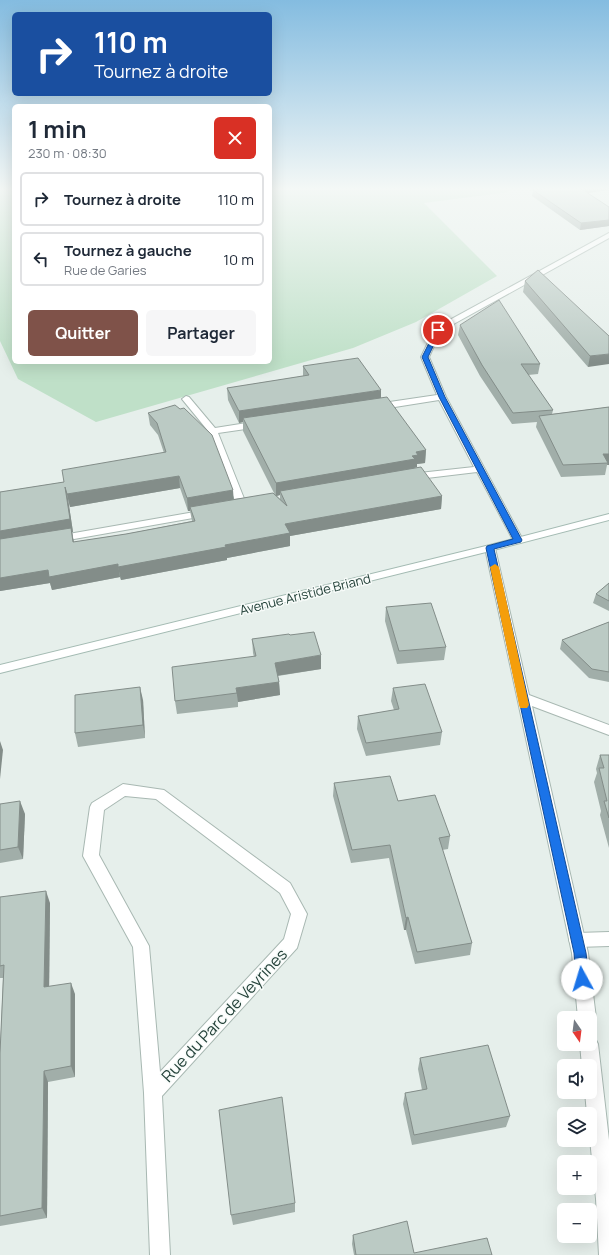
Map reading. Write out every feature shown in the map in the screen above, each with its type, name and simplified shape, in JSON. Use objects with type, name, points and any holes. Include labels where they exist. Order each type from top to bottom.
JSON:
[{"type":"street","points":[[518,540],[442,397],[425,357],[438,330],[588,246]]},
{"type":"street","points":[[363,409],[442,397]]},
{"type":"street","points":[[186,399],[213,431],[242,506]]},
{"type":"street","points":[[213,431],[268,423]]},
{"type":"street","points":[[403,478],[426,474],[480,469]]},
{"type":"street","points":[[47,540],[219,510]]},
{"type":"street","name":"Avenue Aristide Briand","points":[[0,669],[490,548],[609,516]]},
{"type":"street","points":[[490,548],[580,953],[586,1011]]},
{"type":"street","points":[[522,697],[609,730]]},
{"type":"street","name":"Rue du Parc de Veyrines","points":[[153,1093],[291,943],[299,914],[285,888],[159,794],[124,790],[96,807],[91,856],[141,946],[153,1093],[160,1255]]},
{"type":"street","points":[[577,940],[609,939]]},
{"type":"street","points":[[590,1051],[607,1199],[609,1255]]},
{"type":"green space","points":[[0,246],[12,246],[12,364],[272,364],[272,246],[467,246],[497,276],[416,322],[353,348],[96,422],[18,379],[0,341]]},
{"type":"building","points":[[538,270],[609,336],[609,354],[590,356],[525,281]]},
{"type":"building","points":[[499,300],[540,364],[521,364],[553,410],[513,413],[482,365],[460,325]]},
{"type":"building","points":[[358,358],[381,390],[239,411],[227,388],[309,375],[303,366]]},
{"type":"building","points":[[387,397],[426,450],[416,452],[418,455],[412,456],[415,459],[276,483],[243,418]]},
{"type":"building","points":[[175,405],[180,409],[184,408],[212,435],[233,490],[187,498],[179,476],[67,494],[65,487],[70,519],[0,531],[0,492],[64,482],[62,470],[166,452],[157,423],[148,413]]},
{"type":"building","points":[[609,407],[609,454],[603,454],[608,463],[563,465],[539,416]]},
{"type":"building","points":[[421,467],[442,496],[285,524],[290,533],[225,545],[226,547],[118,567],[118,564],[49,577],[48,570],[0,578],[0,539],[71,528],[73,542],[126,534],[195,521],[190,507],[273,493],[287,506],[280,491]]},
{"type":"building","points":[[609,583],[609,601],[596,594]]},
{"type":"building","points":[[431,603],[446,647],[399,651],[386,607]]},
{"type":"building","points":[[609,622],[609,672],[592,669],[562,640]]},
{"type":"building","points":[[314,632],[321,655],[275,663],[279,682],[236,688],[237,693],[175,701],[172,667],[256,656],[252,639]]},
{"type":"building","points":[[425,684],[442,732],[366,743],[358,716],[399,709],[393,688]]},
{"type":"building","points":[[140,687],[143,725],[75,733],[75,695]]},
{"type":"building","points":[[600,755],[609,755],[609,818],[604,801],[607,801],[599,768],[604,768]]},
{"type":"building","points":[[390,776],[398,801],[435,795],[450,836],[439,838],[472,943],[417,952],[408,917],[406,918],[390,845],[352,850],[334,783]]},
{"type":"building","points":[[20,801],[18,847],[0,850],[0,804]]},
{"type":"building","points":[[46,891],[44,987],[71,983],[71,1066],[44,1071],[42,1208],[0,1216],[0,1053],[4,965],[0,966],[0,897]]},
{"type":"building","points":[[488,1045],[510,1116],[414,1135],[405,1093],[427,1089],[420,1058]]},
{"type":"building","points":[[282,1097],[295,1203],[231,1215],[219,1110]]},
{"type":"building","points":[[407,1221],[414,1253],[487,1238],[492,1255],[356,1255],[353,1235]]},
{"type":"slow traffic","points":[[495,567],[524,705]]},
{"type":"route","points":[[438,330],[425,357],[442,397],[518,540],[490,548],[580,953],[582,979]]}]
